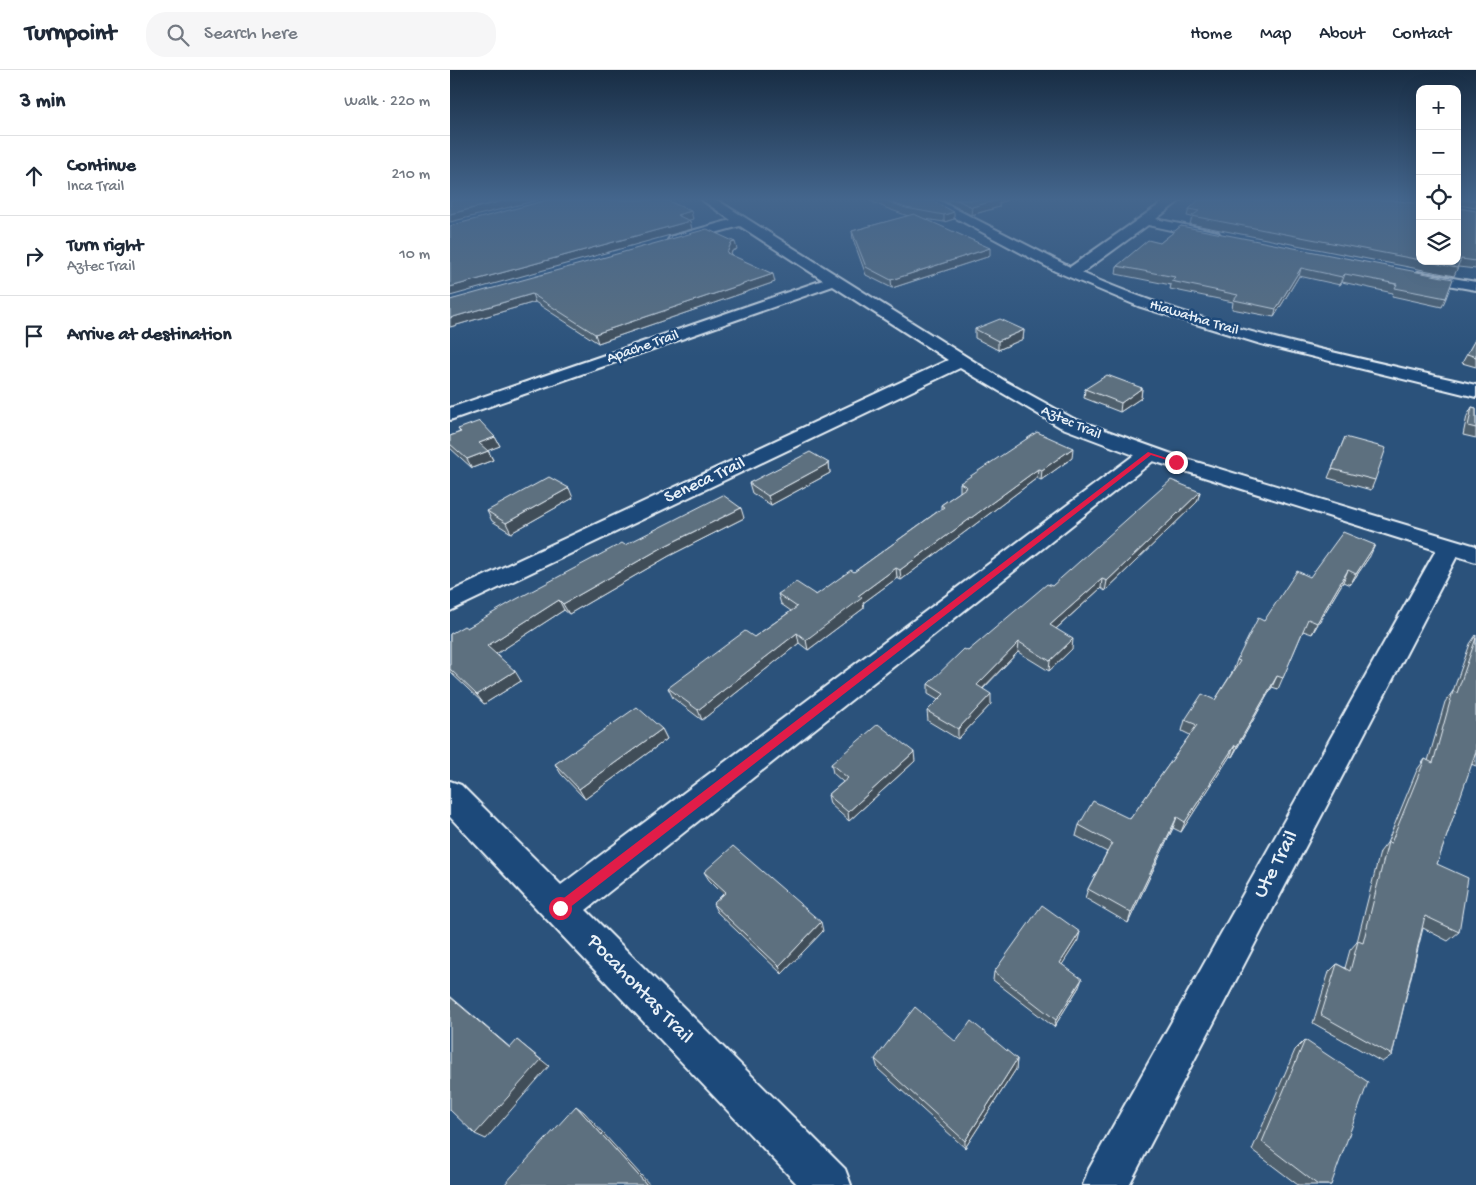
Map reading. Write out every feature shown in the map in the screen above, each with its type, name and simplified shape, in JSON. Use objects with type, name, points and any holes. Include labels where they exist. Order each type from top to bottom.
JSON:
[{"type":"street","name":"Aztec Trail","points":[[791,252],[961,361],[1016,395],[1067,423],[1150,453],[1463,550]]},
{"type":"street","name":"Hiawatha Trail","points":[[1028,252],[1142,302],[1213,326],[1476,392]]},
{"type":"street","points":[[1072,272],[1101,252]]},
{"type":"street","points":[[1408,274],[1476,286]]},
{"type":"street","name":"Apache Trail","points":[[450,414],[836,280]]},
{"type":"street","name":"Seneca Trail","points":[[450,602],[961,361]]},
{"type":"street","points":[[560,908],[1150,453]]},
{"type":"street","name":"Ute Trail","points":[[1105,1185],[1463,550]]},
{"type":"street","name":"Pocahontas Trail","points":[[450,795],[829,1185]]},
{"type":"building","points":[[450,252],[577,252],[450,287]]},
{"type":"building","points":[[624,252],[727,252],[773,274],[595,334],[532,294],[450,318],[450,300]]},
{"type":"building","points":[[860,252],[978,252],[891,280],[866,267]]},
{"type":"building","points":[[1134,252],[1315,252],[1453,279],[1446,298],[1395,288],[1397,284],[1345,274],[1342,277],[1301,268],[1276,309],[1234,300],[1238,295],[1171,281],[1175,277],[1117,266]]},
{"type":"building","points":[[1379,252],[1416,252],[1416,259]]},
{"type":"building","points":[[1461,252],[1476,252],[1476,261],[1461,259]]},
{"type":"building","points":[[1443,265],[1458,265],[1457,268]]},
{"type":"building","points":[[1000,319],[1024,330],[998,341],[975,329]]},
{"type":"building","points":[[1476,338],[1476,357],[1467,354]]},
{"type":"building","points":[[1107,375],[1142,388],[1121,403],[1085,389]]},
{"type":"building","points":[[1472,407],[1476,408],[1476,428],[1468,426]]},
{"type":"building","points":[[480,421],[495,437],[479,443],[488,451],[467,459],[450,444],[450,436],[461,432],[458,429]]},
{"type":"building","points":[[1037,432],[1073,448],[1042,470],[1038,469],[900,570],[896,568],[858,596],[862,598],[806,640],[797,633],[698,710],[668,688],[745,631],[754,637],[797,607],[778,594],[796,582],[816,595],[851,570],[854,572],[944,507],[941,505],[967,487],[960,483]]},
{"type":"building","points":[[1345,437],[1386,448],[1375,480],[1332,469]]},
{"type":"building","points":[[810,452],[829,463],[768,496],[749,483]]},
{"type":"building","points":[[549,477],[569,488],[506,523],[487,511]]},
{"type":"building","points":[[1171,480],[1200,492],[1107,581],[1102,579],[1050,625],[1073,639],[1050,661],[1019,642],[977,685],[991,694],[958,729],[927,711],[944,694],[928,684],[964,649],[968,651],[1047,584],[1052,586]]},
{"type":"building","points":[[723,495],[741,508],[665,546],[563,604],[559,600],[487,646],[515,671],[477,695],[450,669],[450,634],[464,626],[467,628],[513,601],[622,543],[625,545]]},
{"type":"building","points":[[1343,532],[1375,545],[1356,574],[1348,570],[1317,623],[1308,619],[1283,678],[1277,676],[1237,746],[1235,745],[1185,822],[1177,817],[1131,913],[1088,889],[1112,843],[1079,825],[1093,801],[1130,819],[1197,725],[1185,720],[1202,694],[1215,700],[1240,661],[1237,660],[1258,618],[1264,621],[1297,571],[1310,577]]},
{"type":"building","points":[[1476,638],[1476,752],[1437,864],[1468,878],[1459,932],[1425,916],[1392,1055],[1321,1015],[1337,964],[1350,971],[1358,941],[1363,943],[1388,842],[1391,843],[1425,759],[1433,763],[1453,691],[1457,693]]},
{"type":"building","points":[[637,707],[662,729],[579,789],[555,764]]},
{"type":"building","points":[[878,724],[914,752],[848,812],[828,795],[848,778],[831,764]]},
{"type":"building","points":[[733,846],[821,922],[779,966],[713,904],[726,892],[704,872]]},
{"type":"building","points":[[1042,905],[1080,932],[1060,963],[1082,979],[1056,1020],[994,972]]},
{"type":"building","points":[[450,997],[510,1048],[517,1040],[541,1060],[475,1134],[450,1110]]},
{"type":"building","points":[[915,1007],[956,1042],[971,1021],[1017,1059],[965,1141],[875,1059]]},
{"type":"building","points":[[1305,1040],[1368,1082],[1331,1185],[1318,1185],[1262,1142]]},
{"type":"building","points":[[576,1106],[647,1185],[504,1185]]},
{"type":"route","points":[[560,908],[1150,453],[1176,462]]}]
